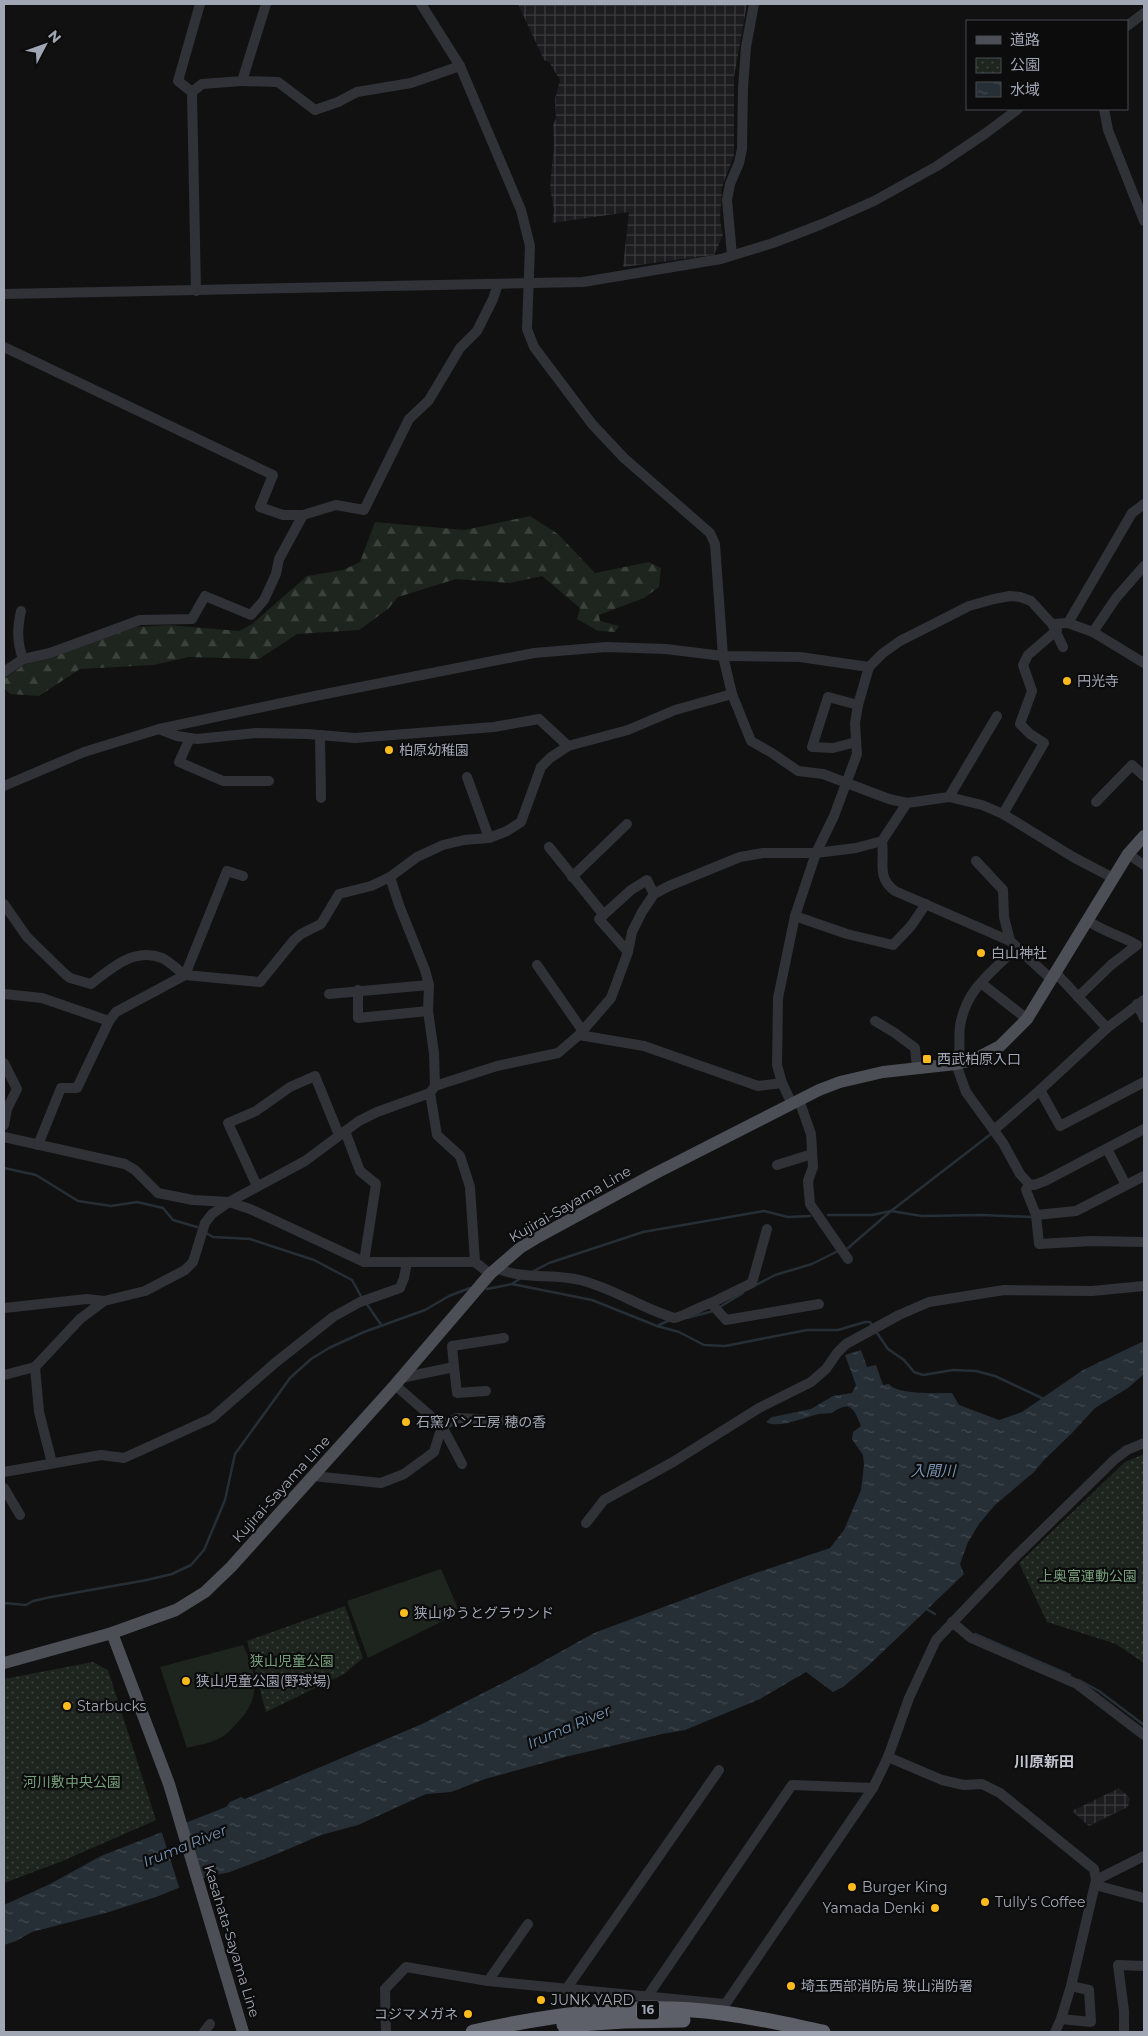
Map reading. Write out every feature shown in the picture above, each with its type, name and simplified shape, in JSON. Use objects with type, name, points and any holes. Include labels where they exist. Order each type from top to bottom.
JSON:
[{"type":"highway","name":"16","points":[[473,2032],[522,2021],[585,2012],[723,2008],[756,2018],[823,2032]]},
{"type":"highway","name":"16","points":[[518,2032],[586,2023],[669,2020],[716,2022],[776,2032]]},
{"type":"main road","name":"Kujirai-Sayama Line","points":[[4,1663],[112,1633],[176,1610],[205,1592],[231,1567],[313,1476],[493,1271],[520,1248],[554,1227],[795,1102],[840,1082],[883,1072],[956,1064],[973,1060],[1000,1046],[1026,1018],[1128,854],[1144,836]]},
{"type":"main road","name":"Kasahata-Sayama Line","points":[[112,1633],[169,1784],[235,1999],[243,2032]]},
{"type":"street","points":[[192,92],[178,81],[200,4]]},
{"type":"street","points":[[242,81],[266,4]]},
{"type":"street","points":[[420,4],[460,66],[521,210],[530,246],[527,329],[534,347],[592,424],[624,458],[710,533],[715,544],[723,656],[732,694],[750,741],[772,752],[798,771],[823,774],[889,799],[906,803],[949,797],[982,805],[1003,814],[1113,878]]},
{"type":"street","points":[[732,256],[727,200],[730,184],[739,163],[742,149],[742,88],[746,47],[754,4]]},
{"type":"street","points":[[1128,25],[1144,13]]},
{"type":"street","points":[[192,92],[202,84],[242,81],[278,82],[315,110],[338,102],[357,92],[411,82],[460,66]]},
{"type":"street","points":[[192,92],[196,291]]},
{"type":"street","points":[[4,294],[583,282],[732,256],[822,224],[874,200],[938,166],[1017,110]]},
{"type":"street","points":[[1104,110],[1108,130],[1144,221]]},
{"type":"street","points":[[4,347],[274,476],[260,506],[283,515],[303,515],[336,504],[364,510],[409,419],[429,400],[460,348],[477,331],[493,299],[498,284]]},
{"type":"street","points":[[1003,814],[1044,743],[1030,734],[1020,724],[1032,691],[1023,665],[1028,655],[1054,627],[1068,622],[1132,512],[1144,504]]},
{"type":"street","points":[[4,672],[23,659],[50,653],[140,620],[192,619],[205,596],[251,615],[264,600],[276,574],[279,559],[303,515]]},
{"type":"street","points":[[1093,632],[1116,598],[1144,566]]},
{"type":"street","points":[[848,1259],[810,1204],[808,1181],[813,1167],[811,1134],[795,1102],[782,1082],[777,1065],[778,998],[795,916],[816,852],[834,816],[845,781],[857,754],[858,705],[869,667],[883,653],[900,641],[969,606],[1014,596],[1031,602],[1054,627],[1063,647]]},
{"type":"street","points":[[21,611],[17,630],[18,645],[23,659]]},
{"type":"street","points":[[1068,622],[1093,632],[1144,663]]},
{"type":"street","points":[[4,786],[84,752],[160,729],[315,696],[534,654],[611,647],[666,649],[723,656],[800,657],[869,667]]},
{"type":"street","points":[[4,904],[26,937],[70,978],[91,984],[127,958],[150,955],[164,959],[185,975],[260,982],[294,940],[301,934],[321,924],[338,894],[371,886],[390,877],[417,857],[443,845],[464,840],[489,838],[507,831],[521,822],[541,767],[550,758],[568,746],[628,730],[675,710],[732,694]]},
{"type":"street","points":[[856,742],[833,748],[812,747],[828,697],[858,705]]},
{"type":"street","points":[[949,797],[997,716]]},
{"type":"street","points":[[160,729],[177,736],[197,739],[256,733],[355,738],[494,727],[539,719],[568,746]]},
{"type":"street","points":[[320,735],[321,798]]},
{"type":"street","points":[[190,738],[179,762],[223,781],[269,781]]},
{"type":"street","points":[[1096,802],[1132,765],[1144,776]]},
{"type":"street","points":[[467,777],[489,838]]},
{"type":"street","points":[[906,803],[882,841],[884,852],[882,875],[886,884],[895,890],[1013,944],[1078,997],[1107,1028]]},
{"type":"street","points":[[572,877],[627,824]]},
{"type":"street","points":[[4,1308],[87,1299],[104,1301],[145,1291],[185,1270],[193,1262],[205,1223],[212,1214],[228,1202],[286,1173],[342,1133],[377,1112],[497,1066],[558,1053],[581,1033],[611,998],[628,952],[632,932],[654,894],[687,878],[740,857],[763,852],[816,852],[856,848],[882,841]]},
{"type":"street","points":[[549,847],[603,914]]},
{"type":"street","points":[[1128,854],[1144,865]]},
{"type":"street","points":[[976,861],[1003,890],[1004,917],[1013,944]]},
{"type":"street","points":[[38,1145],[61,1088],[77,1088],[109,1021],[116,1012],[185,975],[227,871],[243,876]]},
{"type":"street","points":[[390,877],[398,906],[425,970],[429,985],[428,1011],[434,1053],[433,1090],[437,1135],[460,1156],[467,1179],[474,1262]]},
{"type":"street","points":[[628,952],[599,919],[630,890],[647,880],[654,894]]},
{"type":"street","points":[[795,916],[847,934],[893,945],[911,926],[926,904]]},
{"type":"street","points":[[1078,997],[1111,965],[1137,945],[1125,939],[1115,937],[1088,921]]},
{"type":"street","points":[[1013,944],[968,997],[958,1042],[960,1055],[956,1064],[966,1092],[994,1130],[1020,1174],[1029,1184],[1034,1185],[1045,1182],[1144,1129]]},
{"type":"street","points":[[537,965],[581,1033],[644,1046],[758,1086],[782,1082]]},
{"type":"street","points":[[981,983],[1026,1018]]},
{"type":"street","points":[[329,994],[429,985]]},
{"type":"street","points":[[358,990],[358,1018],[428,1011]]},
{"type":"street","points":[[4,994],[42,998],[109,1021]]},
{"type":"street","points":[[994,1130],[1107,1028],[1141,1002],[1144,1018]]},
{"type":"street","points":[[875,1021],[915,1048],[917,1067]]},
{"type":"street","points":[[4,1064],[17,1089],[7,1109],[4,1125]]},
{"type":"street","points":[[257,1186],[228,1123],[256,1111],[290,1087],[315,1076],[360,1171],[376,1184],[364,1262]]},
{"type":"street","points":[[1040,1090],[1060,1126],[1144,1082]]},
{"type":"street","points":[[4,1138],[125,1164],[135,1170],[158,1193],[193,1200],[228,1202],[284,1224],[364,1262],[474,1262],[493,1271],[580,1280],[619,1293],[674,1318],[679,1318],[696,1307],[711,1303],[752,1283],[767,1229]]},
{"type":"street","points":[[1107,1149],[1126,1185]]},
{"type":"street","points":[[777,1165],[812,1154]]},
{"type":"street","points":[[1036,1215],[1076,1211],[1144,1176]]},
{"type":"street","points":[[1029,1184],[1026,1190],[1036,1215],[1039,1244],[1092,1240],[1144,1242]]},
{"type":"street","points":[[4,1472],[101,1455],[124,1458],[212,1418],[275,1363],[333,1317],[360,1302],[400,1288],[407,1262]]},
{"type":"street","points":[[586,1524],[604,1500],[673,1462],[759,1408],[811,1382],[826,1370],[837,1353],[846,1344],[929,1302],[956,1296],[1004,1290],[1092,1291],[1144,1286]]},
{"type":"street","points":[[4,1376],[35,1367],[80,1319],[104,1301]]},
{"type":"street","points":[[711,1303],[726,1320],[819,1304]]},
{"type":"street","points":[[486,1391],[458,1393],[452,1346],[504,1338]]},
{"type":"street","points":[[35,1367],[39,1412],[52,1463]]},
{"type":"street","points":[[398,1381],[454,1367]]},
{"type":"street","points":[[398,1381],[442,1426],[462,1464]]},
{"type":"street","points":[[313,1476],[381,1483],[404,1474],[434,1452],[442,1426],[457,1418],[539,1422]]},
{"type":"street","points":[[386,2032],[386,1988],[406,1967],[488,1981],[647,1997],[723,2008],[873,1788],[888,1757],[909,1698],[936,1640],[1013,1559],[1114,1460],[1127,1450],[1144,1443]]},
{"type":"street","points":[[4,1488],[20,1515]]},
{"type":"street","points":[[952,1622],[971,1638],[1077,1684],[1144,1735]]},
{"type":"street","points":[[888,1757],[942,1780],[964,1784],[982,1784],[1000,1793],[1094,1868],[1096,1883],[1071,1986],[1061,2019],[1054,2032]]},
{"type":"street","points":[[567,1988],[719,1770]]},
{"type":"street","points":[[647,1997],[792,1785],[873,1788]]},
{"type":"street","points":[[1096,1883],[1144,1856]]},
{"type":"street","points":[[1096,1883],[1144,1898]]},
{"type":"street","points":[[488,1981],[528,1924]]},
{"type":"street","points":[[1124,2032],[1124,2011],[1118,1965],[1144,1966]]},
{"type":"street","points":[[1061,2019],[1091,2022],[1089,1990],[1071,1986]]},
{"type":"shaded area","points":[[518,4],[747,4],[734,77],[734,155],[722,187],[720,220],[723,235],[714,255],[623,267],[629,212],[552,223],[554,211],[550,187],[554,145],[553,125],[556,118],[555,99],[560,80],[549,62],[544,60]]},
{"type":"shaded area","points":[[1119,1788],[1130,1798],[1128,1807],[1089,1826],[1072,1811]]},
{"type":"green space","points":[[530,516],[558,534],[595,573],[649,562],[661,568],[659,587],[644,598],[599,615],[600,621],[619,626],[615,632],[598,631],[577,619],[580,608],[542,576],[510,583],[456,579],[398,597],[388,609],[359,630],[297,634],[259,659],[189,657],[153,665],[80,669],[39,696],[10,694],[4,688],[4,679],[25,664],[136,627],[168,625],[239,631],[252,624],[307,576],[343,570],[360,562],[375,522],[465,530]]},
{"type":"green space","name":"上奥富運動公園","points":[[1144,1454],[1144,1663],[1116,1644],[1047,1622],[1019,1563],[1125,1462]]},
{"type":"green space","name":"狭山ゆうとグラウンド","points":[[441,1569],[457,1606],[458,1611],[455,1615],[368,1658],[347,1601]]},
{"type":"green space","name":"狭山児童公園","points":[[345,1606],[363,1658],[344,1674],[266,1712],[247,1641]]},
{"type":"green space","points":[[243,1645],[254,1676],[255,1686],[254,1695],[245,1714],[225,1735],[212,1742],[187,1748],[160,1667]]},
{"type":"green space","name":"河川敷中央公園","points":[[93,1662],[108,1670],[156,1820],[60,1862],[4,1883],[4,1679]]},
{"type":"water","name":"入間川","points":[[1144,1341],[1144,1374],[1128,1388],[1095,1408],[1034,1472],[995,1505],[979,1524],[968,1542],[960,1564],[964,1574],[868,1666],[843,1687],[833,1692],[806,1672],[760,1699],[685,1730],[565,1757],[485,1779],[451,1792],[426,1794],[358,1825],[321,1835],[230,1872],[206,1877],[156,1897],[109,1912],[32,1932],[4,1945],[4,1905],[50,1884],[101,1856],[226,1807],[230,1802],[241,1797],[245,1799],[422,1724],[526,1671],[594,1633],[744,1577],[830,1548],[844,1530],[861,1490],[864,1465],[863,1455],[852,1439],[853,1432],[861,1426],[856,1415],[851,1408],[842,1407],[831,1413],[817,1414],[783,1424],[766,1422],[772,1417],[811,1409],[833,1396],[852,1393],[856,1385],[845,1355],[861,1350],[867,1367],[876,1365],[883,1385],[889,1384],[893,1388],[909,1392],[952,1393],[959,1405],[999,1420],[1022,1412],[1083,1370]]},
{"type":"pier","points":[[185,1820],[204,1881],[180,1890],[161,1830]]},
{"type":"waterway","points":[[848,1248],[891,1211],[991,1134]]},
{"type":"waterway","points":[[4,1168],[36,1175],[78,1201],[111,1206],[137,1202],[163,1208],[173,1220],[197,1227]]},
{"type":"waterway","points":[[532,1272],[549,1263],[643,1232],[764,1211],[788,1217],[810,1216]]},
{"type":"waterway","points":[[828,1215],[872,1215],[891,1211],[922,1216],[981,1215],[1032,1217]]},
{"type":"waterway","points":[[206,1233],[213,1237],[250,1239],[314,1260],[352,1280],[362,1298]]},
{"type":"waterway","points":[[754,1286],[775,1275],[812,1264],[836,1252]]},
{"type":"waterway","points":[[487,1289],[512,1284],[521,1278]]},
{"type":"waterway","points":[[512,1284],[592,1300],[657,1326],[679,1332],[704,1345],[725,1346],[807,1330],[838,1330],[865,1322],[870,1322],[872,1325]]},
{"type":"waterway","points":[[4,1603],[26,1605],[33,1601],[51,1597],[172,1574],[191,1565],[204,1550],[225,1500],[235,1454],[290,1378],[311,1359],[329,1348],[364,1332],[425,1310],[449,1296],[470,1288]]},
{"type":"waterway","points":[[718,1308],[743,1293]]},
{"type":"waterway","points":[[366,1303],[382,1326]]},
{"type":"waterway","points":[[687,1318],[713,1311]]},
{"type":"waterway","points":[[659,1325],[670,1320]]},
{"type":"waterway","points":[[875,1330],[888,1349],[904,1360],[914,1372],[923,1375],[953,1370],[976,1371],[995,1376],[1046,1400]]},
{"type":"waterway","points":[[925,1608],[935,1614]]},
{"type":"waterway","points":[[975,1634],[1070,1675]]},
{"type":"waterway","points":[[1079,1680],[1099,1691],[1144,1725]]},
{"type":"place","name":"円光寺","points":[[1067,681]]},
{"type":"place","name":"柏原幼稚園","points":[[389,750]]},
{"type":"place","name":"白山神社","points":[[981,953]]},
{"type":"place","name":"西武柏原入口","points":[[927,1059]]},
{"type":"place","name":"石窯パン工房 穂の香","points":[[406,1422]]},
{"type":"place","name":"狭山ゆうとグラウンド","points":[[404,1613]]},
{"type":"place","name":"狭山児童公園(野球場)","points":[[186,1681]]},
{"type":"place","name":"Starbucks","points":[[67,1706]]},
{"type":"place","name":"Burger King","points":[[852,1887]]},
{"type":"place","name":"Tully's Coffee","points":[[985,1902]]},
{"type":"place","name":"Yamada Denki","points":[[935,1908]]},
{"type":"place","name":"埼玉西部消防局 狭山消防署","points":[[791,1986]]},
{"type":"place","name":"JUNK YARD","points":[[541,2000]]},
{"type":"place","name":"コジマメガネ","points":[[468,2014]]},
{"type":"district","name":"川原新田","points":[[1044,1762]]},
{"type":"water label","name":"Iruma River","points":[[569,1727]]},
{"type":"water label","name":"Iruma River","points":[[185,1846]]}]
